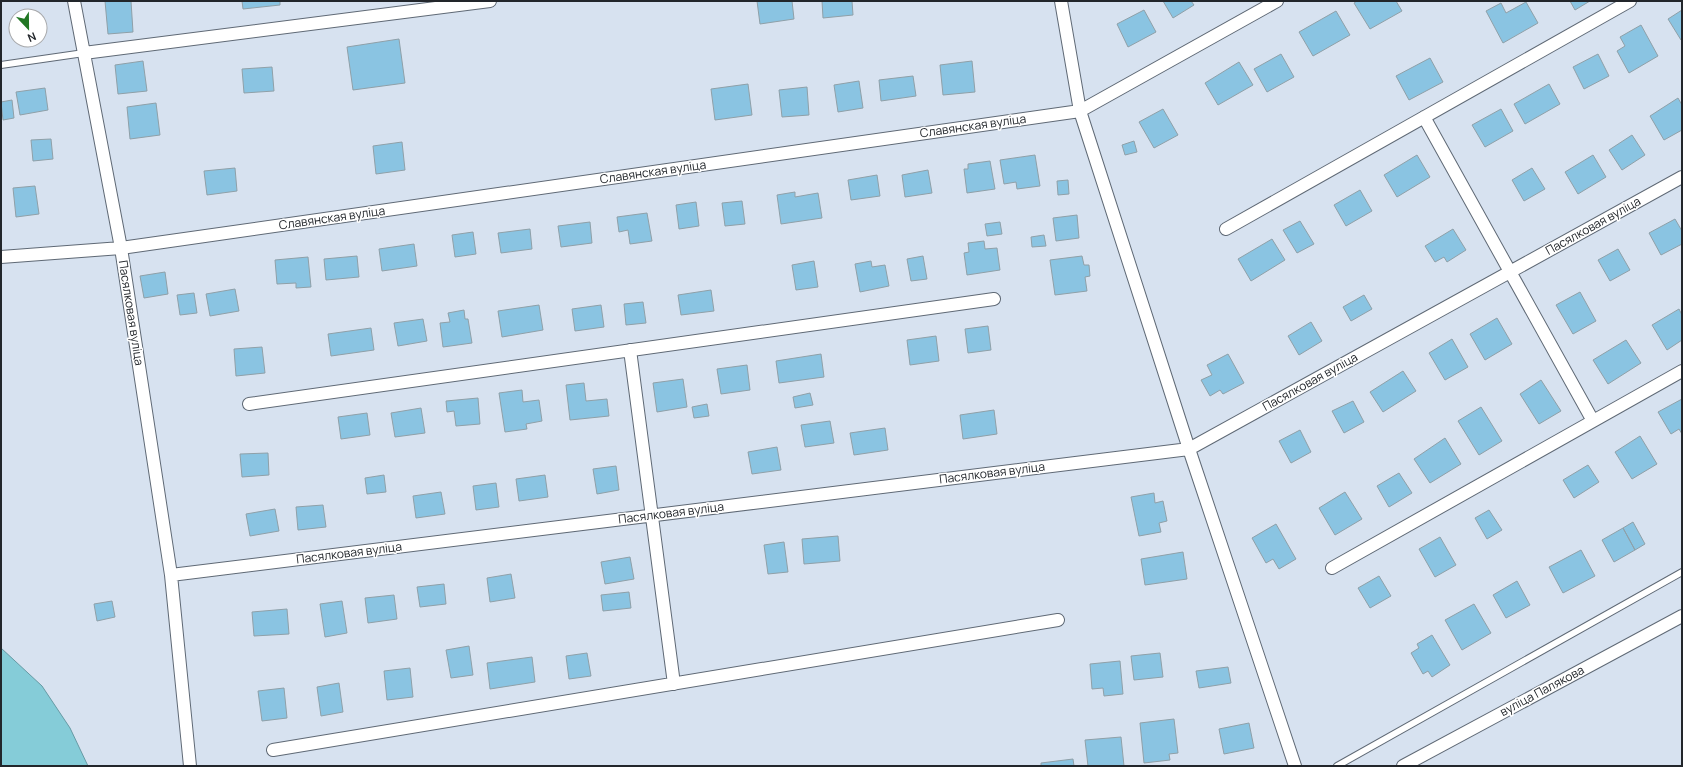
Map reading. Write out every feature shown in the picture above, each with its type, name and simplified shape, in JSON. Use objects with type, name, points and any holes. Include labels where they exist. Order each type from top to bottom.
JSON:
[{"type":"street","name":"Пасялковая вуліца","points":[[74,1],[121,248],[171,575],[1188,449],[1682,176]]},
{"type":"street","points":[[84,53],[490,1]]},
{"type":"street","points":[[1061,1],[1080,111],[1188,449],[1295,766]]},
{"type":"street","name":"Славянская вуліца","points":[[1,257],[121,248],[1080,111],[1277,1]]},
{"type":"street","points":[[1226,229],[1630,1]]},
{"type":"street","points":[[1424,117],[1594,421]]},
{"type":"street","points":[[249,404],[994,299]]},
{"type":"street","points":[[630,350],[653,515],[674,684]]},
{"type":"street","points":[[1332,568],[1682,371]]},
{"type":"street","points":[[171,575],[190,766]]},
{"type":"street","name":"вуліца Палякова","points":[[1403,766],[1682,616]]},
{"type":"street","points":[[273,750],[1058,620]]},
{"type":"lane","points":[[1,65],[84,53]]},
{"type":"lane","points":[[1337,766],[1682,572]]},
{"type":"water","points":[[1,648],[42,686],[70,728],[88,766],[1,766]]},
{"type":"building","points":[[105,1],[131,1],[133,32],[108,34]]},
{"type":"building","points":[[242,1],[280,1],[280,5],[243,9]]},
{"type":"building","points":[[757,1],[792,1],[794,19],[760,24]]},
{"type":"building","points":[[822,1],[852,1],[853,15],[823,18]]},
{"type":"building","points":[[1163,1],[1191,1],[1194,5],[1173,18]]},
{"type":"building","points":[[1357,1],[1396,1],[1402,11],[1370,29],[1354,3]]},
{"type":"building","points":[[1570,1],[1590,1],[1575,10]]},
{"type":"building","points":[[1526,2],[1538,23],[1503,43],[1486,11],[1501,3],[1506,13]]},
{"type":"building","points":[[1144,10],[1156,32],[1128,47],[1117,24]]},
{"type":"building","points":[[1682,10],[1682,40],[1681,40],[1668,19]]},
{"type":"building","points":[[1336,11],[1350,35],[1313,56],[1299,32]]},
{"type":"building","points":[[1641,25],[1658,56],[1629,73],[1617,51],[1625,46],[1620,37]]},
{"type":"building","points":[[399,39],[405,83],[353,90],[347,47]]},
{"type":"building","points":[[1281,54],[1294,77],[1267,92],[1254,69]]},
{"type":"building","points":[[1598,54],[1609,76],[1584,89],[1573,67]]},
{"type":"building","points":[[1430,58],[1443,82],[1409,100],[1396,76]]},
{"type":"building","points":[[143,61],[147,91],[118,94],[115,65]]},
{"type":"building","points":[[972,61],[975,92],[943,95],[940,65]]},
{"type":"building","points":[[1239,62],[1253,85],[1218,105],[1205,83]]},
{"type":"building","points":[[272,67],[274,91],[244,93],[242,69]]},
{"type":"building","points":[[913,76],[916,96],[881,101],[879,80]]},
{"type":"building","points":[[859,81],[863,108],[838,112],[834,85]]},
{"type":"building","points":[[748,84],[752,115],[715,120],[711,89]]},
{"type":"building","points":[[1549,84],[1560,104],[1525,124],[1514,104]]},
{"type":"building","points":[[807,87],[809,115],[782,117],[779,90]]},
{"type":"building","points":[[45,88],[48,110],[20,115],[16,92]]},
{"type":"building","points":[[1678,98],[1682,105],[1682,130],[1664,140],[1650,116]]},
{"type":"building","points":[[12,100],[14,118],[3,120],[1,102]]},
{"type":"building","points":[[156,103],[160,135],[130,139],[127,107]]},
{"type":"building","points":[[1163,109],[1178,135],[1154,148],[1139,122]]},
{"type":"building","points":[[1501,109],[1513,131],[1485,147],[1472,125]]},
{"type":"building","points":[[1632,135],[1645,155],[1622,170],[1609,150]]},
{"type":"building","points":[[51,139],[53,159],[33,161],[31,140]]},
{"type":"building","points":[[1134,141],[1137,152],[1125,155],[1122,145]]},
{"type":"building","points":[[402,142],[405,170],[376,174],[373,146]]},
{"type":"building","points":[[1035,155],[1040,186],[1017,189],[1016,182],[1004,184],[1000,160]]},
{"type":"building","points":[[1417,155],[1430,177],[1397,197],[1384,175]]},
{"type":"building","points":[[1593,155],[1606,177],[1578,194],[1565,172]]},
{"type":"building","points":[[990,161],[995,189],[967,193],[964,169],[968,169],[968,164]]},
{"type":"building","points":[[235,168],[237,191],[207,195],[204,171]]},
{"type":"building","points":[[1532,168],[1545,189],[1524,201],[1512,180]]},
{"type":"building","points":[[928,170],[932,193],[905,197],[902,175]]},
{"type":"building","points":[[877,175],[880,196],[851,200],[848,180]]},
{"type":"building","points":[[1068,180],[1069,194],[1058,195],[1057,181]]},
{"type":"building","points":[[35,186],[39,214],[16,217],[13,188]]},
{"type":"building","points":[[1360,190],[1372,211],[1346,226],[1334,205]]},
{"type":"building","points":[[795,192],[795,197],[818,193],[822,218],[781,224],[777,195]]},
{"type":"building","points":[[742,201],[745,224],[725,226],[722,203]]},
{"type":"building","points":[[696,202],[699,226],[679,229],[676,205]]},
{"type":"building","points":[[647,213],[652,241],[630,244],[628,230],[619,232],[617,217]]},
{"type":"building","points":[[1077,215],[1079,238],[1056,241],[1053,218]]},
{"type":"building","points":[[1675,219],[1682,231],[1682,244],[1661,255],[1649,233]]},
{"type":"building","points":[[1300,221],[1314,244],[1297,253],[1283,230]]},
{"type":"building","points":[[590,222],[592,243],[561,247],[558,226]]},
{"type":"building","points":[[1000,222],[1002,234],[987,236],[985,224]]},
{"type":"building","points":[[530,229],[532,249],[501,253],[498,233]]},
{"type":"building","points":[[1453,229],[1466,250],[1447,262],[1444,257],[1435,262],[1425,246]]},
{"type":"building","points":[[473,232],[476,254],[455,257],[452,235]]},
{"type":"building","points":[[1044,235],[1046,246],[1032,247],[1031,237]]},
{"type":"building","points":[[1272,239],[1285,260],[1251,281],[1238,259]]},
{"type":"building","points":[[984,241],[985,249],[997,248],[1000,270],[967,275],[964,253],[969,252],[968,243]]},
{"type":"building","points":[[414,244],[417,266],[382,271],[379,249]]},
{"type":"building","points":[[1618,249],[1630,270],[1610,281],[1598,260]]},
{"type":"building","points":[[357,256],[359,277],[326,280],[324,259]]},
{"type":"building","points":[[923,256],[927,279],[911,281],[907,259]]},
{"type":"building","points":[[1082,256],[1084,265],[1089,265],[1090,276],[1085,277],[1087,291],[1055,295],[1050,260]]},
{"type":"building","points":[[308,257],[311,287],[296,288],[296,283],[277,284],[275,260]]},
{"type":"building","points":[[814,261],[818,287],[796,290],[792,265]]},
{"type":"building","points":[[871,261],[872,267],[885,265],[889,286],[860,292],[855,264]]},
{"type":"building","points":[[165,272],[168,294],[144,298],[140,276]]},
{"type":"building","points":[[235,289],[239,311],[210,316],[206,294]]},
{"type":"building","points":[[711,290],[714,311],[681,315],[678,295]]},
{"type":"building","points":[[1580,292],[1596,321],[1573,334],[1556,305]]},
{"type":"building","points":[[194,293],[197,313],[180,315],[177,295]]},
{"type":"building","points":[[1364,295],[1372,309],[1351,321],[1343,307]]},
{"type":"building","points":[[643,302],[646,323],[626,325],[624,304]]},
{"type":"building","points":[[539,305],[543,330],[502,337],[498,311]]},
{"type":"building","points":[[601,305],[604,327],[575,331],[572,309]]},
{"type":"building","points":[[1679,309],[1682,315],[1682,340],[1667,350],[1652,325]]},
{"type":"building","points":[[464,310],[465,319],[468,319],[472,343],[443,347],[440,323],[450,322],[448,313]]},
{"type":"building","points":[[1497,318],[1512,344],[1485,360],[1470,334]]},
{"type":"building","points":[[423,319],[427,341],[398,346],[394,323]]},
{"type":"building","points":[[1311,322],[1322,341],[1299,355],[1288,336]]},
{"type":"building","points":[[988,326],[991,350],[968,353],[965,329]]},
{"type":"building","points":[[371,328],[374,350],[331,356],[328,334]]},
{"type":"building","points":[[936,336],[939,361],[910,365],[907,340]]},
{"type":"building","points":[[1452,339],[1468,367],[1445,380],[1429,353]]},
{"type":"building","points":[[1626,340],[1641,363],[1608,384],[1593,360]]},
{"type":"building","points":[[262,347],[265,373],[236,376],[234,349]]},
{"type":"building","points":[[821,354],[824,377],[779,383],[776,361]]},
{"type":"building","points":[[1228,354],[1244,383],[1223,394],[1220,390],[1210,396],[1201,380],[1212,375],[1207,365]]},
{"type":"building","points":[[747,365],[750,390],[721,394],[717,369]]},
{"type":"building","points":[[1403,371],[1416,391],[1383,412],[1370,392]]},
{"type":"building","points":[[683,379],[687,407],[657,412],[653,383]]},
{"type":"building","points":[[1541,380],[1561,411],[1539,424],[1520,394]]},
{"type":"building","points":[[584,383],[586,401],[607,399],[609,416],[570,420],[566,385]]},
{"type":"building","points":[[522,390],[523,402],[539,400],[542,421],[526,424],[527,429],[505,432],[499,393]]},
{"type":"building","points":[[810,393],[813,405],[795,408],[793,397]]},
{"type":"building","points":[[478,398],[480,424],[456,426],[454,411],[447,412],[446,401]]},
{"type":"building","points":[[1682,399],[1682,434],[1679,429],[1671,434],[1658,412]]},
{"type":"building","points":[[1353,401],[1364,422],[1344,433],[1332,411]]},
{"type":"building","points":[[707,404],[709,416],[694,418],[692,407]]},
{"type":"building","points":[[1481,407],[1502,441],[1479,455],[1458,421]]},
{"type":"building","points":[[421,408],[425,433],[395,437],[391,413]]},
{"type":"building","points":[[994,410],[997,434],[963,439],[960,415]]},
{"type":"building","points":[[367,413],[370,435],[341,439],[338,417]]},
{"type":"building","points":[[830,421],[834,443],[805,447],[801,425]]},
{"type":"building","points":[[885,428],[888,450],[854,455],[850,433]]},
{"type":"building","points":[[1300,430],[1311,452],[1291,463],[1279,441]]},
{"type":"building","points":[[1640,436],[1657,464],[1632,479],[1615,452]]},
{"type":"building","points":[[1445,438],[1461,464],[1430,483],[1414,459]]},
{"type":"building","points":[[777,447],[781,470],[752,474],[748,452]]},
{"type":"building","points":[[268,453],[269,475],[242,477],[240,454]]},
{"type":"building","points":[[1588,465],[1599,482],[1574,498],[1563,480]]},
{"type":"building","points":[[616,466],[619,490],[597,494],[593,469]]},
{"type":"building","points":[[1399,473],[1412,493],[1389,507],[1377,486]]},
{"type":"building","points":[[384,475],[386,492],[367,494],[365,478]]},
{"type":"building","points":[[545,475],[548,497],[519,501],[516,479]]},
{"type":"building","points":[[496,483],[499,507],[476,510],[473,486]]},
{"type":"building","points":[[441,492],[445,514],[416,518],[413,496]]},
{"type":"building","points":[[1345,492],[1362,519],[1335,535],[1319,508]]},
{"type":"building","points":[[1154,493],[1155,503],[1163,501],[1167,521],[1159,523],[1161,532],[1139,536],[1131,497]]},
{"type":"building","points":[[323,505],[326,527],[298,530],[296,507]]},
{"type":"building","points":[[275,509],[279,531],[250,536],[246,514]]},
{"type":"building","points":[[1489,510],[1502,530],[1487,539],[1475,518]]},
{"type":"building","points":[[1633,522],[1645,544],[1635,550],[1623,528]]},
{"type":"building","points":[[1276,524],[1296,559],[1279,569],[1273,559],[1266,563],[1252,538]]},
{"type":"building","points":[[1623,528],[1635,550],[1614,562],[1602,540]]},
{"type":"building","points":[[838,536],[840,561],[804,564],[802,539]]},
{"type":"building","points":[[1440,537],[1456,565],[1435,577],[1419,549]]},
{"type":"building","points":[[784,542],[788,572],[768,574],[764,545]]},
{"type":"building","points":[[1581,550],[1595,576],[1563,593],[1549,567]]},
{"type":"building","points":[[1183,552],[1187,579],[1145,585],[1141,559]]},
{"type":"building","points":[[630,557],[634,579],[605,584],[601,562]]},
{"type":"building","points":[[511,574],[515,598],[490,602],[487,578]]},
{"type":"building","points":[[1379,576],[1391,596],[1370,608],[1358,588]]},
{"type":"building","points":[[1517,581],[1530,605],[1506,618],[1493,595]]},
{"type":"building","points":[[444,584],[446,604],[420,607],[417,587]]},
{"type":"building","points":[[629,592],[631,608],[603,611],[601,595]]},
{"type":"building","points":[[394,595],[397,619],[368,623],[365,598]]},
{"type":"building","points":[[112,601],[115,617],[97,621],[94,604]]},
{"type":"building","points":[[342,601],[347,633],[325,637],[320,604]]},
{"type":"building","points":[[1474,604],[1491,633],[1462,650],[1445,620]]},
{"type":"building","points":[[287,609],[289,634],[254,636],[252,612]]},
{"type":"building","points":[[1432,635],[1450,665],[1432,677],[1428,671],[1423,674],[1411,653],[1419,648],[1417,644]]},
{"type":"building","points":[[469,646],[473,675],[451,678],[446,650]]},
{"type":"building","points":[[587,653],[591,676],[569,679],[566,656]]},
{"type":"building","points":[[1160,653],[1163,677],[1134,680],[1131,656]]},
{"type":"building","points":[[532,657],[535,682],[490,689],[487,663]]},
{"type":"building","points":[[1120,661],[1123,694],[1104,696],[1103,688],[1092,689],[1090,664]]},
{"type":"building","points":[[1228,667],[1231,683],[1199,688],[1196,671]]},
{"type":"building","points":[[410,668],[413,697],[387,700],[384,671]]},
{"type":"building","points":[[339,683],[343,712],[321,716],[317,687]]},
{"type":"building","points":[[284,688],[287,718],[262,721],[258,691]]},
{"type":"building","points":[[1174,719],[1178,753],[1169,754],[1170,760],[1144,763],[1140,723]]},
{"type":"building","points":[[1249,723],[1254,748],[1224,754],[1219,729]]},
{"type":"building","points":[[1121,737],[1124,766],[1088,766],[1085,740]]},
{"type":"building","points":[[1073,759],[1074,766],[1041,766],[1041,763]]}]
